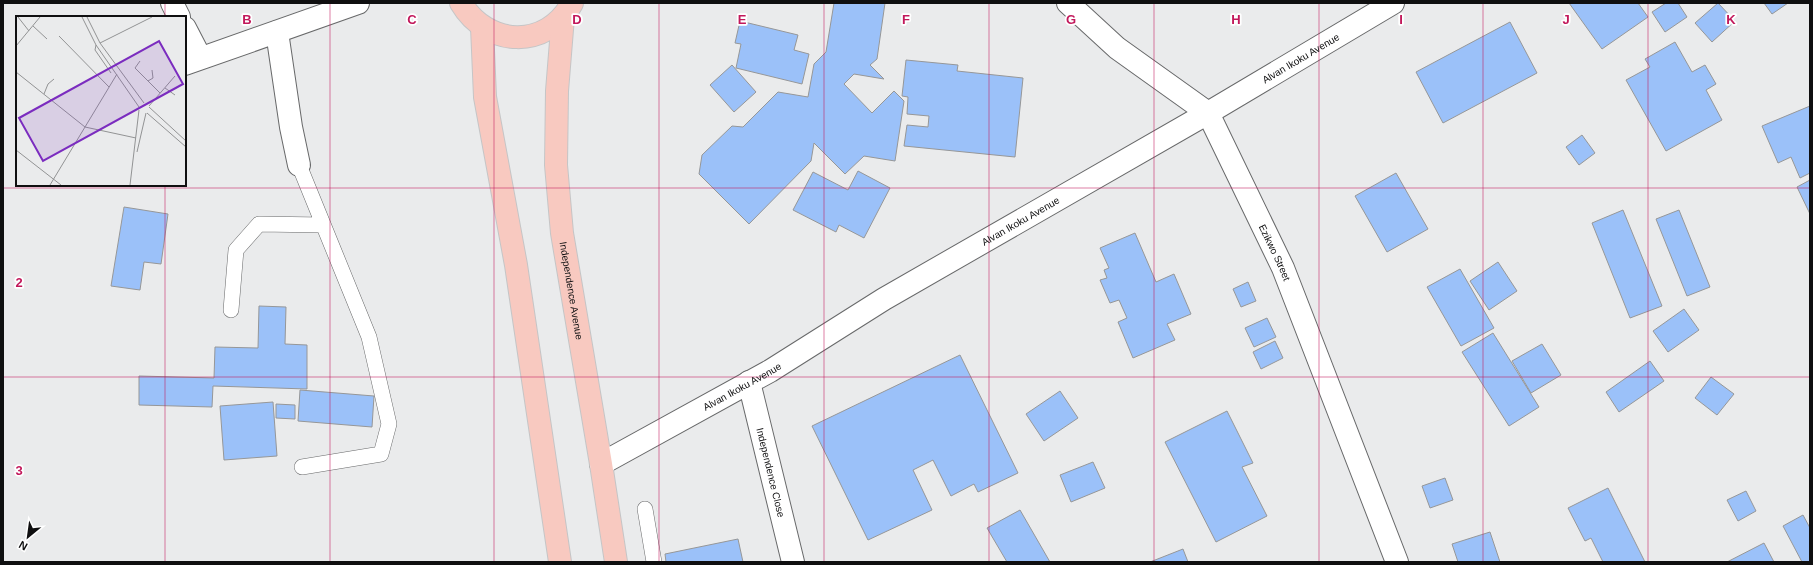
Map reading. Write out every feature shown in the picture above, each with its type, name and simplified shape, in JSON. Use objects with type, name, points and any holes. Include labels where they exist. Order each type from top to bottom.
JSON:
[{"type":"main road","points":[[461,3],[473,20],[482,27],[502,36],[524,38],[546,31],[568,10]]},
{"type":"main road","name":"Independence Avenue","points":[[568,10],[557,91],[556,165],[562,233],[616,562]]},
{"type":"main road","points":[[482,27],[485,97],[516,265],[560,562]]},
{"type":"street","points":[[172,3],[179,16]]},
{"type":"street","points":[[186,33],[192,60],[358,3]]},
{"type":"street","name":"Ezikwo Street","points":[[1068,3],[1117,48],[1208,113],[1283,268],[1397,562]]},
{"type":"street","name":"Alvan Ikoku Avenue","points":[[601,464],[749,382],[884,299],[1208,113],[1393,3]]},
{"type":"street","points":[[277,32],[291,127],[299,165]]},
{"type":"street","name":"Independence Close","points":[[749,382],[793,562]]},
{"type":"lane","points":[[299,165],[369,337],[389,424],[381,454],[302,467]]},
{"type":"lane","points":[[231,310],[236,250],[259,224],[323,226]]},
{"type":"lane","points":[[645,509],[654,562]]},
{"type":"building","points":[[834,3],[885,3],[877,59],[870,65],[884,79],[854,74],[844,84],[872,113],[894,91],[904,101],[895,161],[864,156],[845,174],[814,143],[811,161],[749,224],[699,174],[702,155],[732,126],[743,127],[778,92],[808,97],[814,64],[826,52]]},
{"type":"building","points":[[1569,3],[1638,3],[1648,17],[1602,49]]},
{"type":"building","points":[[1666,3],[1678,3],[1687,17],[1665,32],[1652,12]]},
{"type":"building","points":[[1718,3],[1735,21],[1712,42],[1695,23]]},
{"type":"building","points":[[1764,3],[1788,3],[1772,14]]},
{"type":"building","points":[[740,21],[798,35],[794,50],[809,54],[802,84],[736,68],[741,44],[735,43]]},
{"type":"building","points":[[1510,22],[1537,73],[1443,123],[1416,72]]},
{"type":"building","points":[[1675,42],[1692,72],[1705,65],[1716,84],[1706,90],[1722,120],[1666,151],[1626,80],[1650,67],[1645,59]]},
{"type":"building","points":[[906,60],[958,65],[957,71],[1023,78],[1015,157],[904,146],[907,125],[928,127],[929,116],[907,114],[908,97],[902,96]]},
{"type":"building","points":[[732,65],[756,92],[734,112],[710,85]]},
{"type":"building","points":[[1810,106],[1810,173],[1800,178],[1791,157],[1778,163],[1762,126]]},
{"type":"building","points":[[1582,135],[1595,153],[1579,165],[1566,147]]},
{"type":"building","points":[[858,171],[890,188],[864,238],[839,225],[836,232],[793,210],[813,172],[848,190]]},
{"type":"building","points":[[1396,173],[1428,229],[1387,252],[1355,196]]},
{"type":"building","points":[[1810,180],[1810,214],[1797,187]]},
{"type":"building","points":[[124,207],[168,214],[161,264],[144,262],[140,290],[111,286]]},
{"type":"building","points":[[1623,210],[1662,306],[1630,318],[1592,223]]},
{"type":"building","points":[[1679,210],[1710,287],[1687,296],[1656,219]]},
{"type":"building","points":[[1135,233],[1156,282],[1174,274],[1191,314],[1167,324],[1175,340],[1133,358],[1118,322],[1127,318],[1119,300],[1110,303],[1100,280],[1107,278],[1104,270],[1109,268],[1100,248]]},
{"type":"building","points":[[1498,262],[1517,291],[1489,310],[1470,281]]},
{"type":"building","points":[[1460,269],[1494,328],[1461,346],[1427,287]]},
{"type":"building","points":[[1248,282],[1256,301],[1241,307],[1233,289]]},
{"type":"building","points":[[259,306],[286,307],[285,344],[307,345],[307,389],[213,386],[212,407],[139,405],[139,376],[214,378],[215,347],[258,348]]},
{"type":"building","points":[[1684,309],[1699,330],[1668,352],[1653,331]]},
{"type":"building","points":[[1267,318],[1276,337],[1254,347],[1245,328]]},
{"type":"building","points":[[1493,333],[1539,407],[1509,426],[1462,352]]},
{"type":"building","points":[[1275,341],[1283,358],[1261,369],[1253,352]]},
{"type":"building","points":[[1542,344],[1561,375],[1531,393],[1512,361]]},
{"type":"building","points":[[960,355],[1018,473],[978,492],[974,484],[951,496],[933,460],[913,470],[932,510],[868,540],[812,426]]},
{"type":"building","points":[[1650,361],[1664,381],[1619,412],[1606,392]]},
{"type":"building","points":[[1711,377],[1734,394],[1717,415],[1695,398]]},
{"type":"building","points":[[300,390],[374,396],[372,427],[298,421]]},
{"type":"building","points":[[1060,391],[1078,418],[1044,441],[1026,414]]},
{"type":"building","points":[[273,402],[277,456],[224,460],[220,406]]},
{"type":"building","points":[[276,404],[295,405],[295,419],[276,418]]},
{"type":"building","points":[[1227,411],[1253,463],[1242,467],[1267,516],[1216,542],[1165,442]]},
{"type":"building","points":[[1093,462],[1105,488],[1071,502],[1060,475]]},
{"type":"building","points":[[1445,478],[1453,500],[1430,508],[1422,486]]},
{"type":"building","points":[[1608,488],[1645,562],[1603,562],[1591,538],[1585,541],[1568,508]]},
{"type":"building","points":[[1746,491],[1756,511],[1738,521],[1727,500]]},
{"type":"building","points":[[1020,510],[1050,562],[1007,562],[987,528]]},
{"type":"building","points":[[1803,515],[1810,528],[1810,562],[1802,562],[1783,526]]},
{"type":"building","points":[[1490,532],[1500,562],[1458,562],[1452,544]]},
{"type":"building","points":[[738,539],[743,562],[666,562],[665,554]]},
{"type":"building","points":[[1764,543],[1774,562],[1727,562]]},
{"type":"building","points":[[1183,549],[1188,562],[1150,562]]}]
